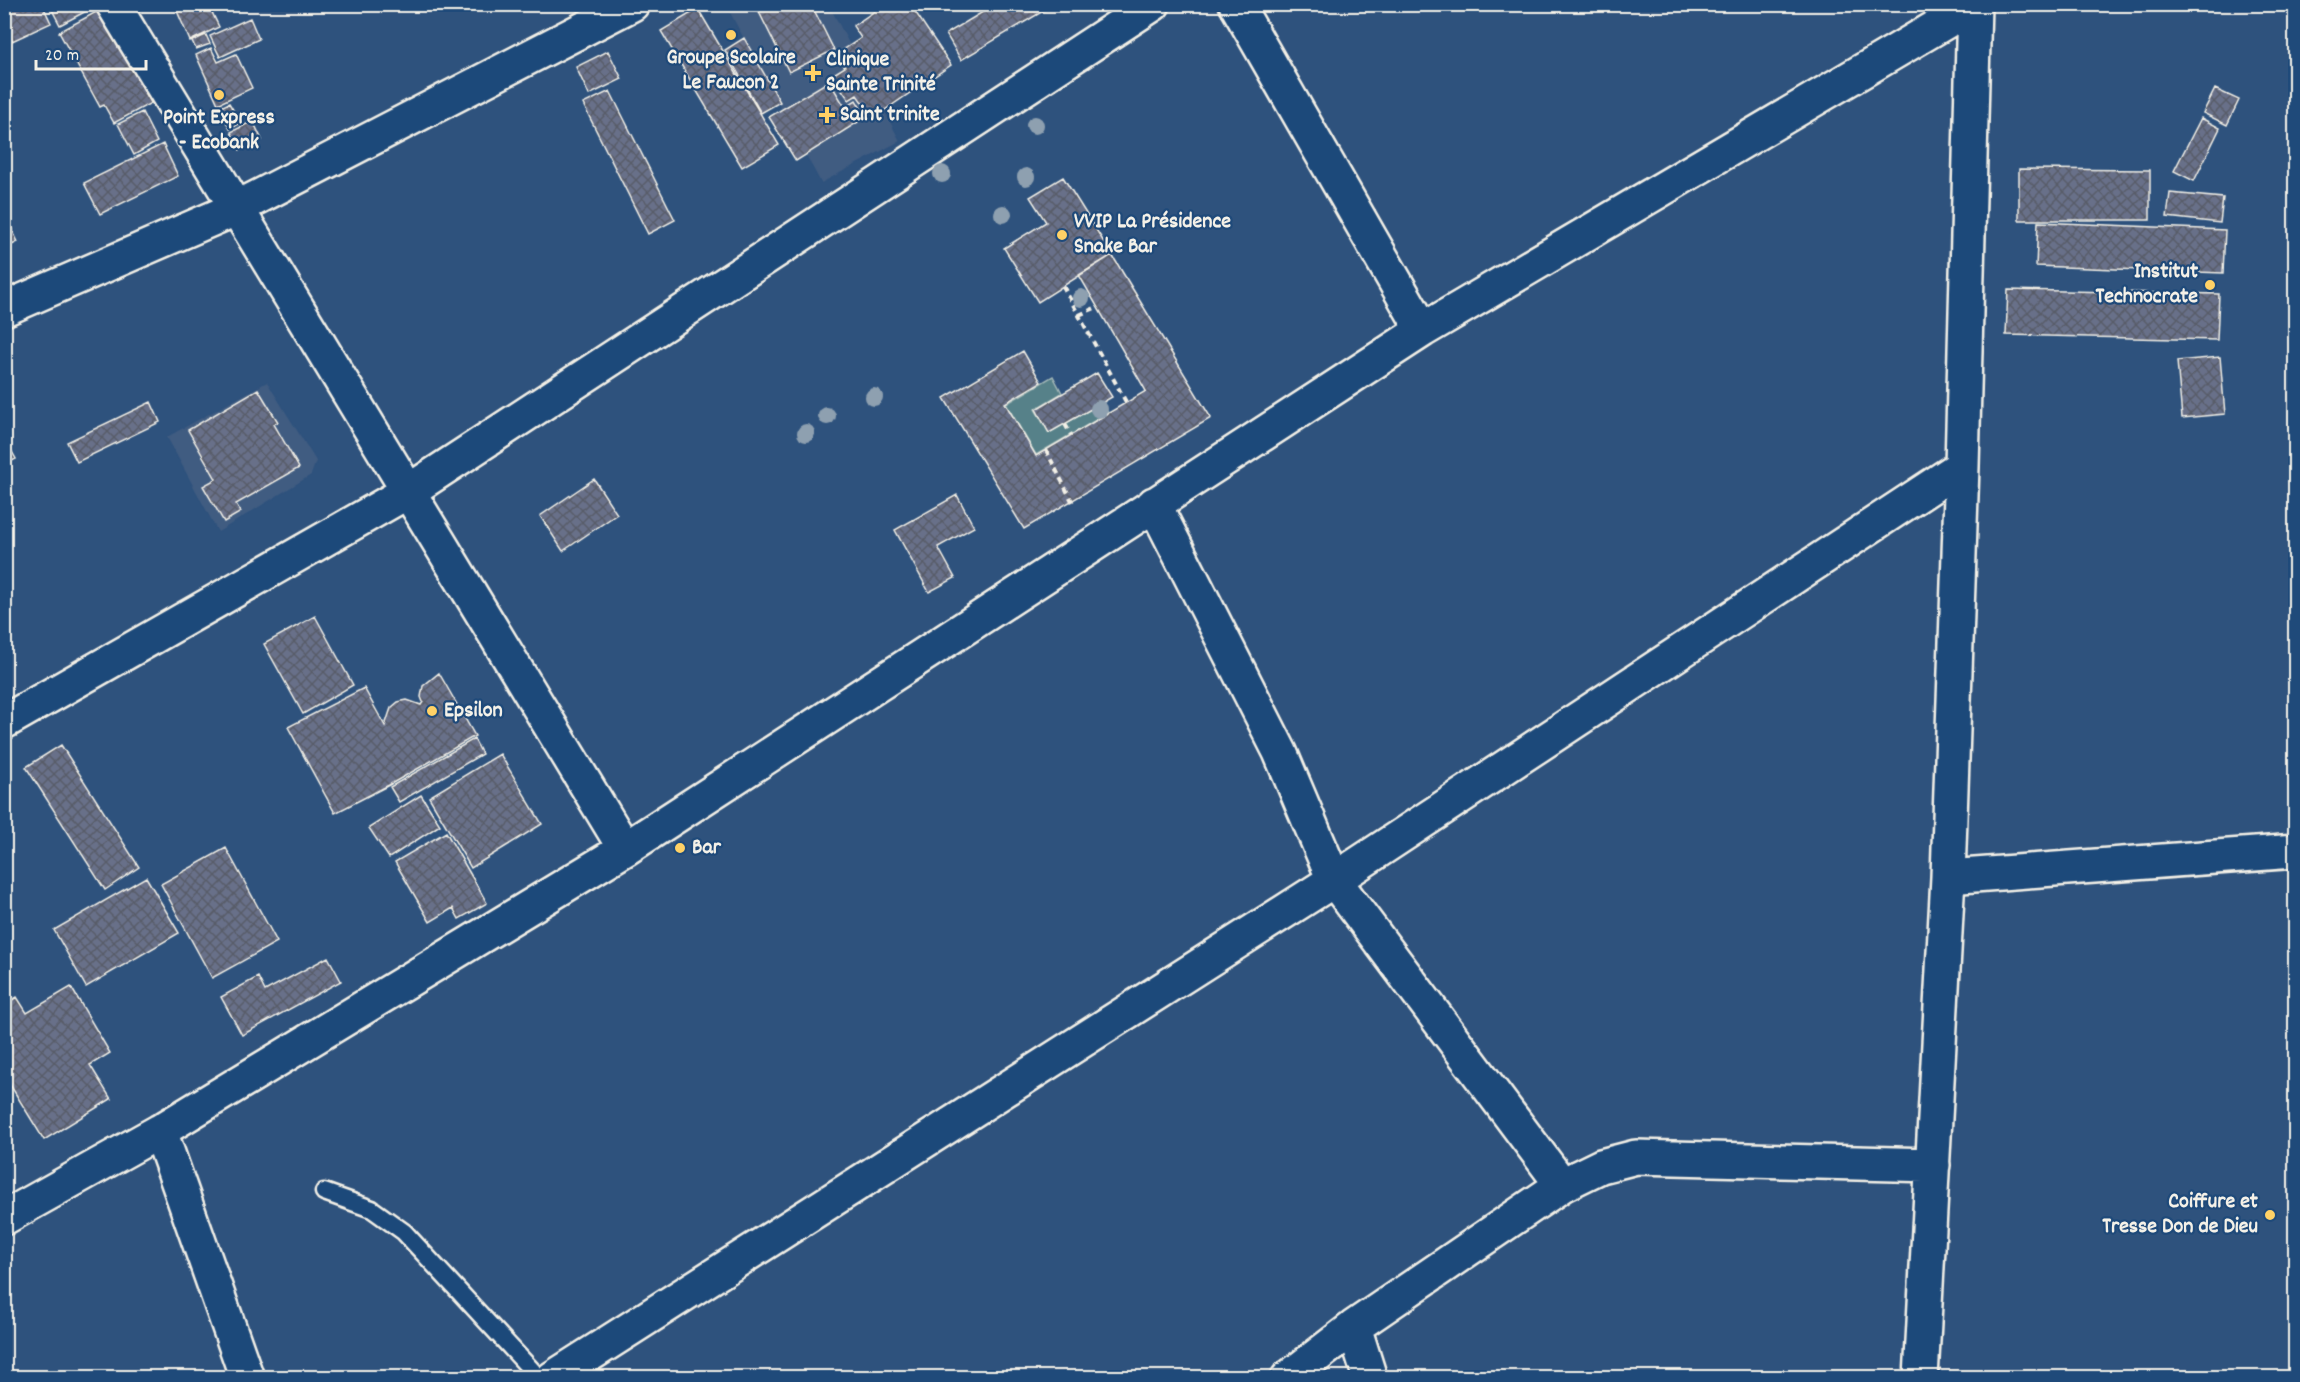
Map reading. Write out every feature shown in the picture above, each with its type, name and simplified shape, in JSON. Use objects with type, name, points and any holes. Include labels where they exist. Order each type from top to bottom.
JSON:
[{"type":"street","points":[[113,4],[235,209],[409,491],[625,849]]},
{"type":"street","points":[[4,309],[235,209],[632,4]]},
{"type":"street","points":[[4,722],[409,491],[1154,4]]},
{"type":"street","points":[[1236,4],[1423,330]]},
{"type":"street","points":[[4,1218],[160,1131],[625,849],[1423,330],[1974,4],[1948,877],[1921,1377]]},
{"type":"street","points":[[553,1377],[1334,880],[1962,466]]},
{"type":"street","points":[[1154,504],[1280,752],[1334,880],[1562,1185]]},
{"type":"street","points":[[1948,877],[2295,851]]},
{"type":"street","points":[[160,1131],[248,1377]]},
{"type":"street","points":[[1288,1377],[1354,1327],[1562,1185],[1601,1166],[1636,1157],[1933,1165]]},
{"type":"street","points":[[1354,1327],[1370,1377]]},
{"type":"lane","points":[[324,1192],[372,1209],[404,1232],[539,1377]]},
{"type":"path","points":[[1063,286],[1126,402]]},
{"type":"path","points":[[1079,315],[1097,307]]},
{"type":"path","points":[[1065,423],[1071,435]]},
{"type":"path","points":[[1046,450],[1074,505]]},
{"type":"shaded area","name":"Clinique Sainte Trinité","points":[[726,5],[829,5],[900,141],[821,183]]},
{"type":"shaded area","points":[[267,382],[316,461],[311,475],[218,532],[167,437]]},
{"type":"green space","points":[[1053,376],[1062,393],[1035,409],[1049,433],[1103,402],[1108,413],[1036,455],[1006,404]]},
{"type":"building","points":[[4,4],[42,4],[51,23],[10,42],[4,30]]},
{"type":"building","points":[[49,4],[91,4],[92,8],[60,25]]},
{"type":"building","points":[[174,4],[208,4],[219,27],[190,41]]},
{"type":"building","points":[[755,4],[811,4],[834,50],[789,72]]},
{"type":"building","points":[[885,4],[910,4],[951,65],[873,118],[857,95],[849,100],[832,75],[845,67],[837,54],[861,38],[853,26]]},
{"type":"building","points":[[996,4],[1055,4],[961,60],[946,34]]},
{"type":"building","points":[[698,9],[779,145],[742,167],[661,31]]},
{"type":"building","points":[[100,10],[151,103],[114,123],[104,105],[100,107],[59,32]]},
{"type":"building","points":[[250,18],[259,39],[220,57],[210,36]]},
{"type":"building","points":[[206,35],[210,44],[196,49],[192,41]]},
{"type":"building","points":[[744,38],[780,102],[761,113],[725,50]]},
{"type":"building","points":[[211,48],[218,62],[236,54],[252,88],[218,104],[196,55]]},
{"type":"building","points":[[608,51],[622,79],[589,95],[576,67]]},
{"type":"building","points":[[829,81],[845,107],[856,100],[866,117],[796,161],[769,117]]},
{"type":"building","points":[[2215,89],[2239,100],[2227,125],[2203,113]]},
{"type":"building","points":[[610,91],[675,220],[648,234],[583,104]]},
{"type":"building","points":[[229,103],[241,123],[230,129],[219,108]]},
{"type":"building","points":[[142,112],[157,142],[134,155],[118,124]]},
{"type":"building","points":[[2201,118],[2220,128],[2194,181],[2174,171]]},
{"type":"building","points":[[253,121],[262,140],[240,150],[231,132]]},
{"type":"building","points":[[163,144],[178,176],[100,214],[84,183]]},
{"type":"building","points":[[2019,169],[2150,170],[2150,220],[2019,220]]},
{"type":"building","name":"VVIP La Présidence Snake Bar","points":[[1063,177],[1112,255],[1038,302],[1004,248],[1046,222],[1030,197]]},
{"type":"building","points":[[2170,193],[2223,198],[2220,223],[2167,217]]},
{"type":"building","points":[[8,221],[18,242],[4,249],[4,223]]},
{"type":"building","points":[[2038,222],[2225,230],[2223,273],[2036,266]]},
{"type":"building","points":[[1112,255],[1211,418],[1024,529],[944,398],[1023,351],[1041,382],[1005,403],[1036,456],[1146,391],[1079,275]]},
{"type":"building","points":[[2008,290],[2219,294],[2217,340],[2006,335]]},
{"type":"building","points":[[2220,357],[2225,414],[2182,418],[2177,361]]},
{"type":"building","points":[[1097,373],[1112,397],[1049,433],[1036,409]]},
{"type":"building","points":[[258,389],[278,422],[274,424],[299,468],[236,504],[241,512],[224,522],[203,486],[216,479],[188,430]]},
{"type":"building","points":[[151,402],[160,422],[77,462],[67,442]]},
{"type":"building","points":[[6,441],[16,459],[4,465],[4,442]]},
{"type":"building","points":[[594,479],[617,514],[563,551],[540,516]]},
{"type":"building","points":[[957,495],[974,527],[938,547],[955,578],[929,592],[895,530]]},
{"type":"building","points":[[315,616],[353,685],[303,714],[264,644]]},
{"type":"building","points":[[439,673],[475,736],[335,813],[288,727],[364,688],[385,726],[391,708],[398,702],[407,700],[421,705],[423,686]]},
{"type":"building","points":[[474,739],[482,754],[399,802],[390,787]]},
{"type":"building","points":[[61,745],[139,867],[105,890],[26,767]]},
{"type":"building","points":[[500,754],[542,824],[471,868],[429,797]]},
{"type":"building","points":[[421,795],[440,825],[389,858],[369,828]]},
{"type":"building","points":[[446,832],[487,903],[459,919],[453,908],[430,922],[395,862]]},
{"type":"building","points":[[226,848],[277,942],[212,978],[161,884]]},
{"type":"building","points":[[146,877],[179,933],[86,987],[54,930]]},
{"type":"building","points":[[328,957],[341,981],[242,1035],[221,997],[258,977],[265,991]]},
{"type":"building","points":[[71,987],[110,1053],[90,1065],[111,1099],[44,1140],[4,1075],[4,1005],[17,997],[27,1013]]},
{"type":"place","name":"Groupe Scolaire Le Faucon 2","points":[[731,35]]},
{"type":"place","name":"Clinique Sainte Trinité","points":[[813,73]]},
{"type":"place","name":"Point Express - Ecobank","points":[[219,95]]},
{"type":"place","name":"Saint trinite","points":[[827,115]]},
{"type":"place","name":"VVIP La Présidence Snake Bar","points":[[1062,235]]},
{"type":"place","name":"Institut Technocrate","points":[[2210,285]]},
{"type":"place","name":"Epsilon","points":[[432,711]]},
{"type":"place","name":"Bar","points":[[680,848]]},
{"type":"place","name":"Coiffure et Tresse Don de Dieu","points":[[2270,1215]]}]
